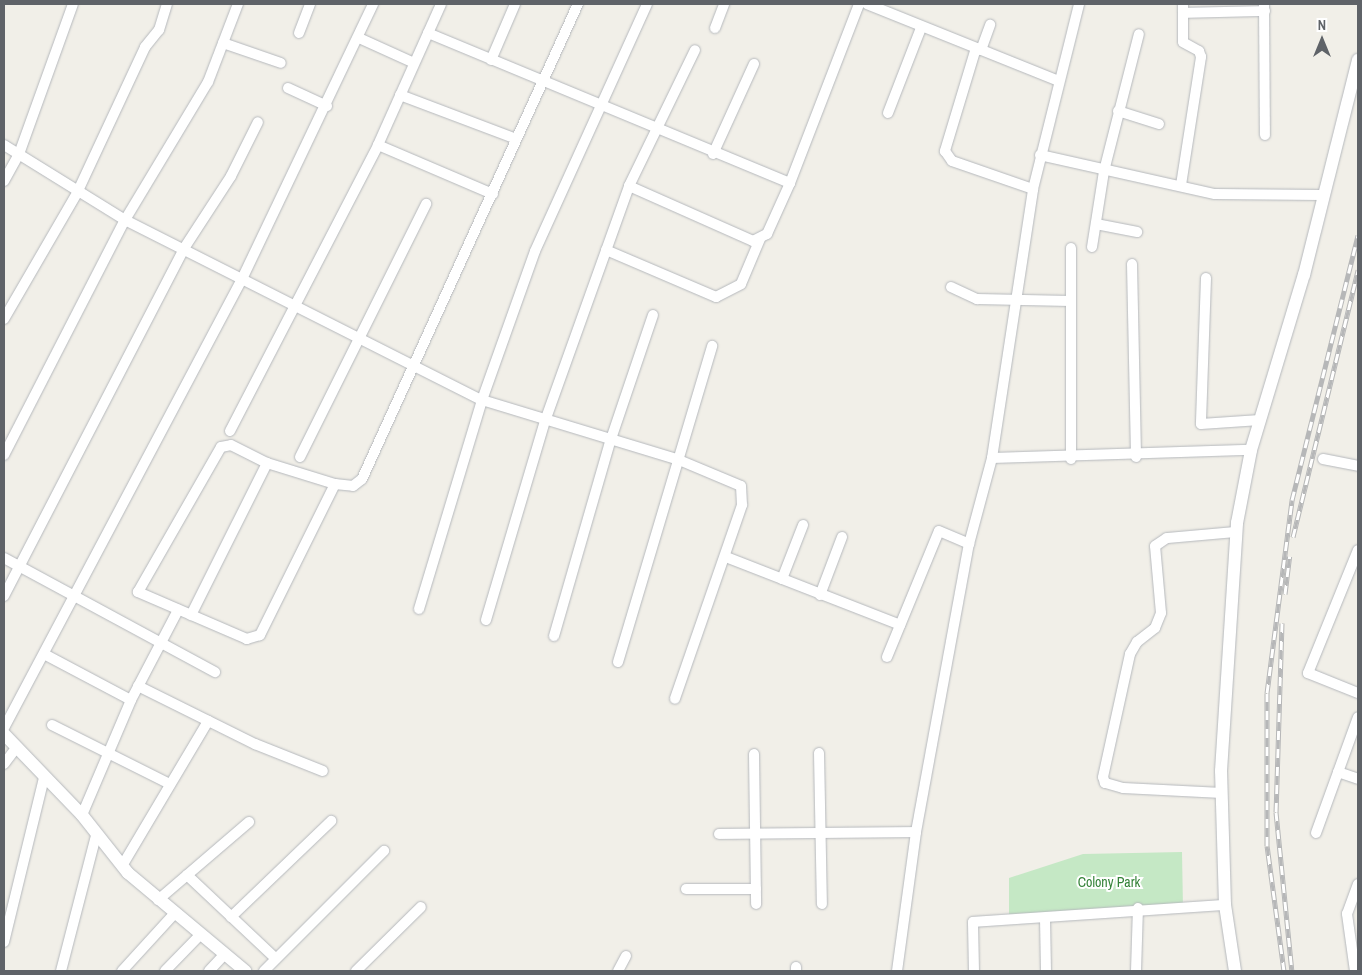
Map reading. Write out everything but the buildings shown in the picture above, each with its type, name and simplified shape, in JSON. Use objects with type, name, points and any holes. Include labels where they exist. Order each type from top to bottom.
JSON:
[{"type":"street","points":[[4,180],[19,154],[73,4]]},
{"type":"street","points":[[4,319],[77,193],[145,47],[159,30],[167,4]]},
{"type":"street","points":[[4,455],[125,220],[208,82],[238,4]]},
{"type":"street","points":[[299,33],[308,4]]},
{"type":"street","points":[[4,728],[242,279],[327,106],[372,4]]},
{"type":"street","points":[[230,431],[298,306],[378,145],[441,4]]},
{"type":"street","points":[[491,60],[515,4]]},
{"type":"street","points":[[335,484],[260,634],[247,639],[142,596],[138,587],[218,449],[231,445],[268,463],[335,484],[353,486],[362,479],[411,367],[493,194],[514,138],[578,4]]},
{"type":"street","points":[[419,609],[482,400],[535,251],[647,4]]},
{"type":"street","points":[[715,28],[724,4]]},
{"type":"street","points":[[606,250],[716,297],[741,284],[760,239],[790,183],[859,4]]},
{"type":"street","points":[[867,4],[921,28],[1059,81]]},
{"type":"street","points":[[897,971],[916,832],[969,544],[992,458],[1014,299],[1033,189],[1079,4]]},
{"type":"street","points":[[1181,185],[1201,58],[1199,51],[1183,42],[1183,8],[1265,8],[1265,135]]},
{"type":"street","points":[[990,25],[979,49],[945,151],[952,161],[1033,189]]},
{"type":"street","points":[[888,113],[921,28]]},
{"type":"street","points":[[428,33],[540,83],[713,154],[790,183]]},
{"type":"street","points":[[1092,247],[1104,171],[1139,34]]},
{"type":"street","points":[[358,38],[414,63]]},
{"type":"street","points":[[223,43],[281,63]]},
{"type":"street","points":[[486,620],[545,421],[629,186],[695,50]]},
{"type":"street","points":[[1235,971],[1225,905],[1222,793],[1224,691],[1236,532],[1251,450],[1304,274],[1321,195],[1358,60]]},
{"type":"street","points":[[713,154],[754,64]]},
{"type":"street","points":[[288,88],[327,106]]},
{"type":"street","points":[[400,95],[514,138]]},
{"type":"street","points":[[1118,111],[1159,124]]},
{"type":"street","points":[[4,596],[183,250],[231,176],[258,122]]},
{"type":"street","points":[[4,145],[77,193],[125,220],[298,306],[411,367],[482,400],[610,442],[679,460],[741,486],[742,505],[726,557],[676,700]]},
{"type":"street","points":[[378,145],[493,194]]},
{"type":"street","points":[[1040,155],[1104,171],[1231,196],[1321,195]]},
{"type":"street","points":[[629,186],[746,240],[760,239]]},
{"type":"street","points":[[300,456],[357,337],[426,204]]},
{"type":"street","points":[[1096,224],[1137,232]]},
{"type":"street","points":[[1071,248],[1071,459]]},
{"type":"street","points":[[1132,264],[1136,456]]},
{"type":"street","points":[[1206,278],[1201,424],[1260,420]]},
{"type":"street","points":[[950,287],[977,299],[1070,301]]},
{"type":"street","points":[[554,636],[610,442],[653,315]]},
{"type":"street","points":[[618,662],[712,346]]},
{"type":"street","points":[[992,458],[1071,459],[1251,450]]},
{"type":"street","points":[[1324,459],[1358,466]]},
{"type":"street","points":[[191,615],[268,463]]},
{"type":"street","points":[[782,579],[803,525]]},
{"type":"street","points":[[887,657],[939,530],[969,544]]},
{"type":"street","points":[[1222,793],[1123,788],[1105,784],[1103,777],[1130,654],[1137,642],[1155,628],[1161,614],[1155,546],[1167,538],[1236,532]]},
{"type":"street","points":[[820,595],[842,537]]},
{"type":"street","points":[[1358,550],[1308,673],[1358,693]]},
{"type":"street","points":[[726,557],[900,625]]},
{"type":"street","points":[[4,558],[72,597],[215,672]]},
{"type":"street","points":[[82,815],[130,700],[178,610]]},
{"type":"street","points":[[44,654],[130,700]]},
{"type":"street","points":[[138,686],[208,720],[323,771]]},
{"type":"street","points":[[1316,833],[1358,717]]},
{"type":"street","points":[[122,866],[208,720]]},
{"type":"street","points":[[52,725],[170,784]]},
{"type":"street","points":[[4,734],[44,778],[82,815],[96,836],[122,866],[199,936],[246,971]]},
{"type":"street","points":[[4,764],[16,748]]},
{"type":"street","points":[[819,753],[822,904]]},
{"type":"street","points":[[754,754],[756,904]]},
{"type":"street","points":[[1338,772],[1358,779]]},
{"type":"street","points":[[5,935],[44,778]]},
{"type":"street","points":[[231,917],[331,821]]},
{"type":"street","points":[[158,900],[249,822]]},
{"type":"street","points":[[719,834],[916,832]]},
{"type":"street","points":[[61,971],[96,836]]},
{"type":"street","points":[[264,971],[384,851]]},
{"type":"street","points":[[187,875],[276,959]]},
{"type":"street","points":[[1355,971],[1347,914],[1358,884]]},
{"type":"street","points":[[686,890],[756,889]]},
{"type":"street","points":[[974,971],[973,922],[1045,919],[1138,908],[1225,905]]},
{"type":"street","points":[[356,971],[421,907]]},
{"type":"street","points":[[1136,971],[1138,908]]},
{"type":"street","points":[[122,971],[174,914]]},
{"type":"street","points":[[1045,919],[1046,971]]},
{"type":"street","points":[[166,971],[199,936]]},
{"type":"street","points":[[209,971],[224,955]]},
{"type":"street","points":[[618,971],[626,956]]},
{"type":"green space","name":"Colony Park","points":[[1182,852],[1183,909],[1009,914],[1009,878],[1083,854]]},
{"type":"railway","points":[[1284,971],[1267,846],[1267,693],[1292,500],[1358,235]]},
{"type":"railway","points":[[1293,537],[1358,270]]},
{"type":"railway","points":[[1285,594],[1290,556]]},
{"type":"railway","points":[[1282,623],[1276,812],[1292,971]]}]
